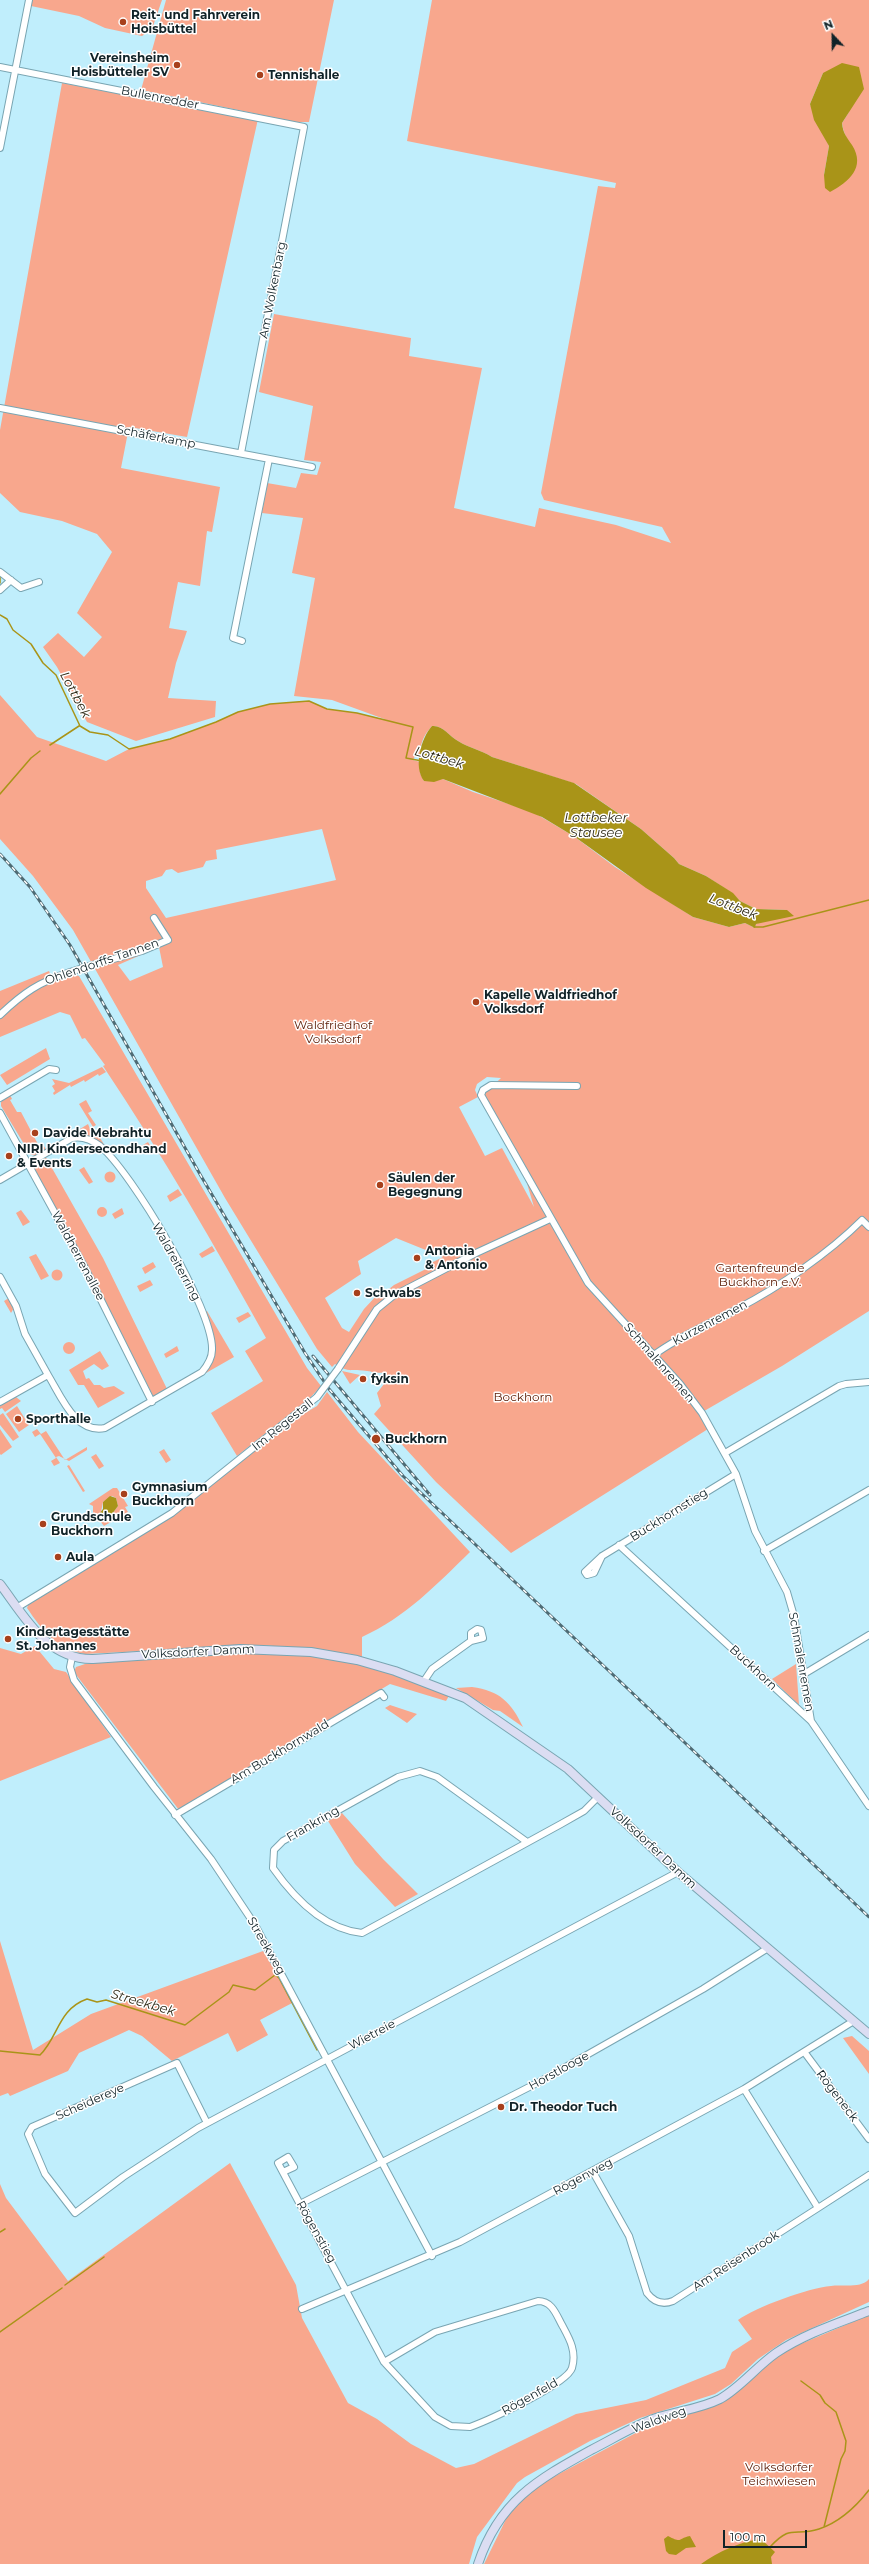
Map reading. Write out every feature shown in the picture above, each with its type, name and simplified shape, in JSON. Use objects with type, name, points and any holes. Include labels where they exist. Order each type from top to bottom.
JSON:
[{"type":"main road","name":"Volksdorfer Damm","points":[[0,1584],[49,1645],[72,1657],[93,1659],[240,1649],[287,1650],[357,1660],[424,1681],[465,1698],[568,1769],[678,1872],[768,1948],[852,2022],[869,2034]]},
{"type":"main road","name":"Waldweg","points":[[478,2564],[490,2535],[501,2517],[522,2492],[538,2480],[638,2426],[714,2401],[728,2394],[783,2348],[806,2336],[869,2310]]},
{"type":"street","points":[[0,148],[29,0]]},
{"type":"street","name":"Bullenredder","points":[[0,67],[304,127]]},
{"type":"street","name":"Am Wolkenbarg","points":[[241,453],[304,127]]},
{"type":"street","name":"Schäferkamp","points":[[0,408],[241,453],[312,468]]},
{"type":"street","points":[[242,641],[233,638],[269,459]]},
{"type":"street","points":[[0,572],[18,587],[25,588],[39,582]]},
{"type":"street","points":[[0,590],[11,580]]},
{"type":"street","name":"Ohlendorffs Tannen","points":[[0,1015],[22,994],[48,979],[142,951],[168,940],[154,918]]},
{"type":"street","points":[[0,1098],[49,1068],[56,1070]]},
{"type":"street","name":"Schmalenremen","points":[[577,1086],[491,1085],[483,1090],[481,1095],[550,1219],[588,1283],[654,1355],[702,1413],[725,1453],[736,1474],[764,1551],[787,1592],[794,1616],[811,1721]]},
{"type":"street","name":"Waldherrenallee","points":[[0,1113],[85,1268],[152,1402]]},
{"type":"street","name":"Waldreiterring","points":[[0,1180],[68,1140],[84,1139],[95,1143],[107,1153],[134,1187],[187,1277],[203,1313],[212,1344],[210,1362],[202,1372],[169,1393],[105,1428],[90,1428],[76,1419],[48,1375],[25,1334],[16,1306],[0,1277]]},
{"type":"street","name":"Im Regestall","points":[[18,1607],[172,1513],[317,1397],[338,1369],[377,1309],[393,1296],[476,1253],[550,1219]]},
{"type":"street","name":"Kurzenremen","points":[[654,1355],[774,1288],[834,1244],[862,1220],[869,1227]]},
{"type":"street","points":[[0,1402],[48,1375]]},
{"type":"street","points":[[725,1453],[839,1386],[869,1382]]},
{"type":"street","name":"Buckhornstieg","points":[[602,1556],[736,1474]]},
{"type":"street","points":[[764,1551],[869,1490]]},
{"type":"street","name":"Buckhorn","points":[[619,1545],[811,1721],[869,1806]]},
{"type":"street","points":[[804,1674],[869,1635]]},
{"type":"street","points":[[424,1681],[432,1669],[471,1641]]},
{"type":"street","name":"Streekweg","points":[[72,1657],[70,1667],[74,1680],[175,1815],[218,1868],[255,1925],[278,1965],[326,2059],[383,2161],[432,2256]]},
{"type":"street","name":"Am Buckhornwald","points":[[175,1815],[381,1693],[384,1697]]},
{"type":"street","name":"Frankring","points":[[527,1842],[437,1777],[420,1771],[398,1777],[283,1841],[274,1850],[273,1868],[288,1889],[326,1921],[345,1931],[362,1933],[527,1842],[584,1810],[598,1797]]},
{"type":"street","name":"Wietreie","points":[[74,2213],[123,2177],[207,2123],[678,1872]]},
{"type":"street","name":"Horstlooge","points":[[300,2204],[593,2052],[703,1989],[768,1948]]},
{"type":"street","name":"Rögenweg","points":[[302,2309],[432,2256],[593,2172],[744,2089],[805,2053],[852,2022]]},
{"type":"street","name":"Rögeneck","points":[[805,2053],[869,2138]]},
{"type":"street","name":"Scheidereye","points":[[74,2213],[45,2174],[28,2134],[32,2127],[177,2063],[207,2123]]},
{"type":"street","points":[[744,2089],[818,2208],[869,2175]]},
{"type":"street","name":"Rögenstieg","points":[[284,2172],[348,2291]]},
{"type":"street","name":"Am Reisenbrook","points":[[593,2172],[629,2236],[647,2293],[653,2300],[660,2302],[673,2300],[697,2287],[818,2208]]},
{"type":"street","name":"Rögenfeld","points":[[348,2291],[384,2362],[443,2423],[460,2428],[470,2427],[559,2382],[572,2368],[573,2345],[552,2306],[545,2301],[538,2301],[435,2332],[384,2362]]},
{"type":"green space","name":"Reit- und Fahrverein Hoisbüttel","points":[[32,0],[162,0],[152,29],[142,36],[105,28],[79,16],[31,6]]},
{"type":"green space","points":[[166,0],[334,0],[309,122],[296,122],[141,90]]},
{"type":"green space","points":[[432,0],[869,0],[869,1311],[782,1366],[699,1414],[708,1429],[511,1553],[436,1482],[374,1414],[381,1406],[377,1393],[384,1384],[381,1380],[385,1372],[377,1373],[363,1370],[347,1370],[335,1364],[332,1367],[317,1349],[225,1198],[73,930],[33,876],[0,839],[0,695],[37,737],[106,761],[129,749],[170,739],[238,712],[270,704],[309,701],[327,709],[357,713],[387,720],[332,700],[294,696],[315,578],[292,573],[303,518],[262,513],[267,483],[296,488],[301,473],[317,475],[321,462],[304,460],[313,406],[259,392],[274,314],[411,338],[409,356],[482,368],[454,508],[535,527],[539,508],[616,525],[671,543],[662,527],[544,500],[541,493],[598,186],[615,188],[616,183],[407,141]],"holes":[[[823,73],[849,112],[842,123],[857,163],[824,175],[829,146],[810,104]],[[432,726],[439,727],[462,743],[492,757],[576,784],[641,829],[679,864],[706,876],[732,893],[740,901],[756,909],[787,910],[756,924],[755,928],[745,923],[729,927],[693,917],[615,867],[575,837],[533,812],[473,792],[443,779],[424,781],[420,773],[420,762],[413,760],[415,756],[421,757],[421,744]],[[322,829],[336,880],[166,918],[146,888],[146,881],[162,876],[166,870],[172,869],[178,873],[203,867],[206,861],[217,859],[216,850]],[[159,947],[163,967],[130,981],[118,965]],[[487,1077],[501,1078],[484,1094],[483,1099],[520,1160],[534,1207],[502,1148],[485,1156],[459,1107],[478,1097],[475,1090],[477,1084]],[[396,1238],[443,1257],[425,1266],[426,1269],[394,1285],[379,1297],[377,1295],[364,1309],[349,1332],[342,1328],[325,1298],[361,1274],[358,1261]]]},
{"type":"green space","points":[[62,83],[258,119],[187,437],[129,427],[121,468],[220,487],[212,532],[207,531],[200,586],[178,582],[169,628],[187,631],[176,663],[168,698],[216,701],[215,717],[136,741],[87,722],[57,667],[43,647],[58,633],[84,657],[102,637],[77,613],[112,552],[97,534],[62,521],[20,512],[0,493],[0,430]]},
{"type":"green space","points":[[49,971],[51,976],[25,989],[0,1011],[0,991]]},
{"type":"green space","points":[[71,974],[79,976],[307,1368],[321,1386],[309,1399],[237,1456],[211,1413],[263,1381],[245,1351],[266,1338],[188,1200],[103,1066],[105,1065],[85,1038],[82,1039],[70,1015],[60,1012],[0,1037],[0,1015],[22,994]]},
{"type":"green space","points":[[46,1048],[50,1059],[7,1085],[0,1075]]},
{"type":"green space","points":[[102,1067],[106,1072],[99,1076],[98,1074],[85,1082],[84,1080],[71,1087],[70,1085],[54,1095],[53,1093],[55,1091],[52,1086],[55,1084],[52,1079],[69,1083]]},
{"type":"green space","points":[[10,1095],[12,1099],[10,1100],[17,1112],[21,1112],[40,1148],[44,1146],[46,1150],[35,1156],[30,1154],[1,1106],[1,1102]]},
{"type":"green space","points":[[86,1100],[92,1111],[88,1113],[96,1125],[93,1127],[79,1104]]},
{"type":"green space","points":[[88,1124],[90,1129],[93,1127],[107,1149],[82,1132],[80,1129]]},
{"type":"green space","points":[[148,1142],[151,1147],[141,1153],[138,1148]]},
{"type":"green space","points":[[44,1154],[103,1258],[169,1393],[155,1400],[78,1249],[32,1167],[32,1161]]},
{"type":"green space","points":[[84,1167],[93,1182],[89,1184],[79,1170]]},
{"type":"green space","points":[[110,1171],[114,1173],[116,1177],[114,1181],[110,1183],[106,1181],[104,1177],[106,1173]]},
{"type":"green space","points":[[178,1189],[182,1195],[170,1202],[167,1196]]},
{"type":"green space","points":[[102,1207],[107,1212],[102,1217],[97,1212]]},
{"type":"green space","points":[[122,1208],[124,1214],[115,1219],[112,1214]]},
{"type":"green space","points":[[21,1210],[30,1222],[23,1226],[16,1213]]},
{"type":"green space","points":[[212,1246],[215,1251],[202,1258],[199,1254]]},
{"type":"green space","points":[[36,1254],[49,1276],[41,1280],[29,1257]]},
{"type":"green space","points":[[153,1262],[156,1267],[145,1274],[142,1268]]},
{"type":"green space","points":[[57,1269],[61,1271],[63,1275],[61,1279],[57,1281],[53,1279],[51,1275],[53,1271]]},
{"type":"green space","points":[[150,1280],[153,1285],[140,1292],[137,1286]]},
{"type":"green space","points":[[9,1298],[14,1308],[11,1313],[4,1301]]},
{"type":"green space","points":[[207,1311],[234,1357],[206,1373],[202,1372],[211,1357],[203,1313]]},
{"type":"green space","points":[[248,1312],[251,1316],[239,1323],[236,1318]]},
{"type":"green space","points":[[71,1342],[74,1343],[74,1353],[67,1354],[64,1353],[63,1346],[64,1343]]},
{"type":"green space","points":[[177,1346],[179,1351],[166,1358],[164,1354]]},
{"type":"green space","points":[[100,1351],[109,1366],[102,1370],[94,1364],[83,1371],[86,1379],[89,1378],[94,1385],[100,1385],[104,1388],[114,1386],[125,1393],[98,1408],[84,1385],[78,1385],[69,1370]]},
{"type":"green space","points":[[342,1371],[360,1375],[350,1384]]},
{"type":"green space","points":[[327,1392],[358,1432],[470,1552],[407,1610],[378,1629],[362,1637],[362,1658],[310,1649],[261,1645],[85,1654],[75,1652],[58,1643],[38,1624],[27,1608],[29,1603],[171,1517],[242,1459],[295,1419],[317,1406]]},
{"type":"green space","points":[[16,1397],[21,1401],[5,1412],[2,1408],[0,1409],[0,1406]]},
{"type":"green space","name":"Sporthalle","points":[[17,1406],[29,1425],[19,1432],[6,1414]]},
{"type":"green space","points":[[3,1413],[19,1437],[13,1441],[0,1425],[0,1415]]},
{"type":"green space","points":[[0,1429],[12,1447],[1,1455],[0,1454]]},
{"type":"green space","points":[[37,1429],[41,1434],[46,1431],[64,1459],[59,1456],[56,1457],[60,1463],[54,1466],[51,1461],[56,1458],[40,1434],[35,1437],[32,1432]]},
{"type":"green space","points":[[87,1447],[87,1450],[69,1461],[66,1459]]},
{"type":"green space","points":[[164,1449],[171,1460],[166,1463],[159,1452]]},
{"type":"green space","points":[[96,1454],[104,1466],[99,1469],[91,1457]]},
{"type":"green space","points":[[69,1465],[85,1491],[83,1492],[67,1466]]},
{"type":"green space","points":[[113,1488],[117,1488],[128,1506],[125,1507],[128,1512],[104,1526],[100,1521],[98,1522],[93,1513],[93,1506],[89,1504]],"holes":[[[112,1496],[116,1498],[118,1506],[112,1514],[100,1517],[103,1502]]]},
{"type":"green space","points":[[35,1646],[54,1669],[66,1672],[111,1737],[0,1781],[0,1648],[21,1654]]},
{"type":"green space","points":[[284,1652],[347,1661],[376,1668],[450,1694],[446,1701],[390,1684],[179,1810],[74,1672],[76,1667],[85,1664],[211,1653]]},
{"type":"green space","points":[[796,1664],[799,1705],[772,1679]]},
{"type":"green space","points":[[472,1687],[490,1691],[504,1699],[519,1718],[523,1727],[500,1711],[493,1710],[456,1688]]},
{"type":"green space","points":[[390,1705],[417,1714],[407,1723],[385,1708]]},
{"type":"green space","points":[[342,1813],[383,1859],[418,1894],[395,1907],[355,1864],[328,1821]]},
{"type":"green space","points":[[0,1941],[33,2050],[91,2014],[263,1951],[294,2002],[260,2020],[268,2035],[237,2052],[228,2033],[172,2061],[142,2036],[129,2030],[79,2053],[68,2071],[10,2096],[8,2093],[0,2096]]},
{"type":"green space","points":[[852,2036],[869,2051],[869,2074],[843,2038]]},
{"type":"green space","points":[[230,2163],[296,2285],[302,2318],[348,2403],[377,2419],[411,2444],[456,2468],[474,2464],[576,2414],[646,2400],[725,2368],[732,2352],[752,2339],[738,2320],[769,2304],[809,2290],[831,2286],[851,2286],[861,2284],[869,2279],[869,2302],[786,2340],[758,2359],[731,2384],[715,2394],[640,2418],[590,2441],[525,2477],[517,2483],[477,2537],[469,2564],[0,2564],[0,2184],[6,2198],[68,2281]]},
{"type":"green space","name":"Volksdorfer Teichwiesen","points":[[869,2315],[869,2564],[484,2564],[509,2513],[540,2484],[645,2428],[723,2402],[777,2354]]},
{"type":"water","points":[[842,63],[859,67],[864,89],[842,123],[845,134],[856,153],[856,167],[849,179],[830,192],[825,188],[824,175],[829,146],[814,120],[810,104],[823,73]]},
{"type":"water","name":"Lottbeker Stausee","points":[[432,726],[439,727],[462,743],[492,757],[574,783],[641,829],[679,864],[706,876],[733,893],[740,901],[756,909],[787,910],[794,916],[756,924],[755,928],[745,923],[729,927],[693,917],[646,888],[575,837],[542,817],[443,779],[434,782],[424,781],[419,768],[420,753],[428,731]]},
{"type":"water","points":[[110,1496],[116,1498],[118,1506],[112,1514],[100,1517],[99,1514],[103,1509],[103,1502]]},
{"type":"water","points":[[668,2536],[680,2540],[690,2536],[696,2547],[686,2548],[676,2555],[669,2554],[666,2551],[664,2539]]},
{"type":"water","points":[[761,2539],[775,2552],[771,2557],[772,2564],[701,2564],[730,2548],[746,2542]]},
{"type":"waterway","name":"Lottbek","points":[[0,576],[0,583]]},
{"type":"waterway","name":"Lottbek","points":[[0,615],[7,619],[13,630],[31,644],[43,663],[56,675],[80,726],[90,732],[108,735],[129,749],[170,739],[238,712],[270,704],[309,701],[327,709],[357,713],[413,727],[406,758],[422,761]]},
{"type":"waterway","points":[[50,745],[79,726]]},
{"type":"waterway","points":[[0,794],[31,758],[40,751]]},
{"type":"waterway","name":"Lottbek","points":[[754,927],[763,927],[869,900]]},
{"type":"waterway","name":"Streekbek","points":[[0,2051],[40,2055],[46,2048],[64,2017],[77,2004],[87,1999],[97,2002],[106,2000],[185,2025],[229,1992],[233,1985],[255,1990],[275,1975],[279,1978],[317,2050]]},
{"type":"waterway","points":[[0,2232],[5,2229]]},
{"type":"waterway","points":[[65,2285],[104,2257]]},
{"type":"waterway","points":[[0,2332],[62,2288]]},
{"type":"waterway","points":[[801,2381],[820,2395],[825,2403],[836,2412],[846,2441],[845,2451],[841,2459],[824,2527]]},
{"type":"waterway","points":[[770,2547],[783,2535],[793,2532],[804,2532],[819,2529],[834,2522],[847,2514],[869,2490]]},
{"type":"railway","points":[[0,854],[30,887],[70,945],[201,1176],[305,1353],[329,1389],[403,1476],[869,1917]]},
{"type":"railway","points":[[313,1356],[430,1495]]},
{"type":"place","name":"Reit- und Fahrverein Hoisbüttel","points":[[123,22]]},
{"type":"place","name":"Vereinsheim Hoisbütteler SV","points":[[177,65]]},
{"type":"place","name":"Tennishalle","points":[[260,75]]},
{"type":"place","name":"Kapelle Waldfriedhof Volksdorf","points":[[476,1002]]},
{"type":"place","name":"Davide Mebrahtu","points":[[35,1133]]},
{"type":"place","name":"NIRI Kindersecondhand & Events","points":[[9,1156]]},
{"type":"place","name":"Säulen der Begegnung","points":[[380,1185]]},
{"type":"place","name":"Antonia & Antonio","points":[[417,1258]]},
{"type":"place","name":"Schwabs","points":[[357,1293]]},
{"type":"place","name":"fyksin","points":[[363,1379]]},
{"type":"place","name":"Sporthalle","points":[[18,1419]]},
{"type":"place","name":"Buckhorn","points":[[376,1439]]},
{"type":"place","name":"Gymnasium Buckhorn","points":[[124,1494]]},
{"type":"place","name":"Grundschule Buckhorn","points":[[43,1524]]},
{"type":"place","name":"Aula","points":[[58,1557]]},
{"type":"place","name":"Kindertagesstätte St. Johannes","points":[[8,1639]]},
{"type":"place","name":"Dr. Theodor Tuch","points":[[501,2107]]},
{"type":"park label","name":"Waldfriedhof Volksdorf","points":[[333,1032]]},
{"type":"park label","name":"Gartenfreunde Buckhorn e.V.","points":[[760,1275]]},
{"type":"park label","name":"Bockhorn","points":[[523,1397]]}]
